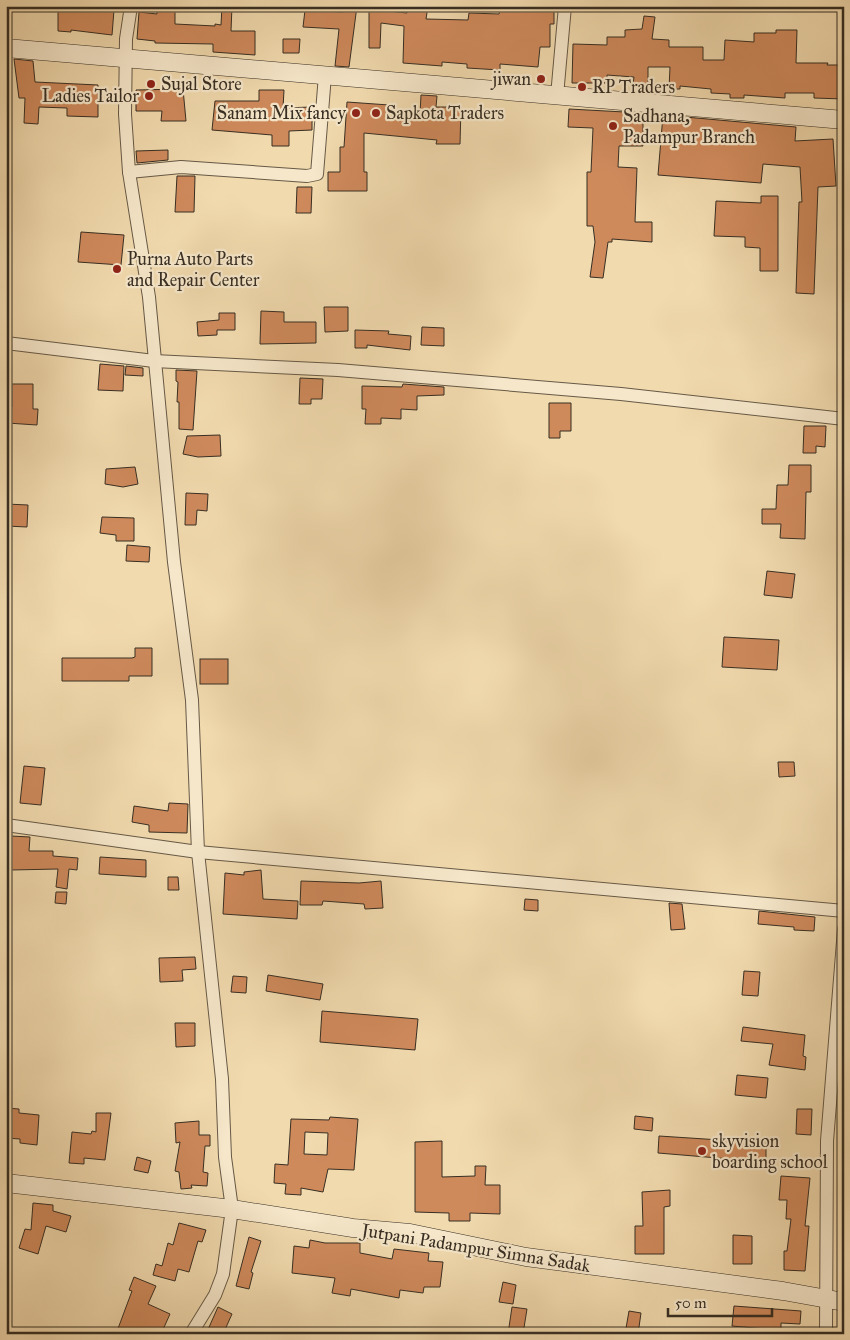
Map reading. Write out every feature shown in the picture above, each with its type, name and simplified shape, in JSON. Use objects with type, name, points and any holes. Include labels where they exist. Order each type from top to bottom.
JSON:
[{"type":"street","points":[[131,6],[126,39],[125,114],[129,172],[149,297],[174,562],[192,700],[198,852],[222,1079],[226,1157],[232,1210],[223,1274],[216,1296],[191,1334]]},
{"type":"street","points":[[557,96],[565,6]]},
{"type":"street","points":[[6,48],[844,120]]},
{"type":"street","points":[[129,172],[181,167],[307,176],[317,174],[325,75]]},
{"type":"street","points":[[6,343],[154,361],[338,370],[621,394],[844,419]]},
{"type":"street","points":[[6,826],[198,852],[844,911]]},
{"type":"street","points":[[826,1334],[827,1141],[844,929]]},
{"type":"street","name":"Jutpani Padampur Simna Sadak","points":[[6,1183],[232,1210],[353,1228],[410,1233],[526,1257],[782,1291],[844,1302]]},
{"type":"building","points":[[83,6],[114,10],[112,35],[71,30],[71,32],[58,31],[58,11],[83,10]]},
{"type":"building","points":[[222,6],[232,6],[231,31],[255,31],[255,55],[213,52],[213,44],[155,43],[155,41],[137,39],[139,12],[157,14],[157,10],[175,11],[175,24],[215,26],[215,24],[221,25]]},
{"type":"building","points":[[345,6],[357,6],[349,67],[335,66],[339,29],[303,27],[305,10],[343,12]]},
{"type":"building","points":[[408,6],[428,6],[426,19],[468,20],[469,13],[499,14],[501,6],[554,6],[554,24],[550,24],[550,47],[540,47],[538,67],[500,64],[500,70],[467,68],[467,64],[442,62],[442,66],[403,63],[404,26],[381,23],[380,48],[369,48],[369,9],[407,13]]},
{"type":"building","points":[[644,16],[655,17],[652,39],[669,40],[669,47],[703,47],[703,60],[724,60],[725,40],[754,42],[754,33],[776,33],[776,30],[797,30],[796,63],[840,65],[840,76],[844,76],[844,99],[814,98],[814,93],[785,93],[785,98],[744,95],[744,98],[730,98],[730,94],[711,93],[711,89],[680,86],[680,89],[669,89],[670,67],[648,67],[648,84],[633,84],[634,77],[607,75],[607,83],[572,83],[573,44],[607,45],[607,37],[625,37],[625,30],[642,29]]},
{"type":"building","points":[[283,39],[300,39],[299,53],[283,53]]},
{"type":"building","points":[[14,59],[33,61],[35,82],[98,85],[98,117],[67,116],[67,108],[39,107],[38,124],[24,123],[25,98],[19,98]]},
{"type":"building","points":[[183,89],[186,121],[161,121],[162,111],[136,111],[136,90]]},
{"type":"building","points":[[259,90],[284,90],[283,108],[312,107],[312,130],[289,131],[289,146],[272,146],[272,135],[212,130],[215,101],[259,101]]},
{"type":"building","points":[[421,95],[437,96],[436,107],[461,107],[460,144],[436,144],[437,140],[364,133],[364,172],[367,172],[367,191],[328,191],[328,172],[340,172],[340,147],[344,147],[347,102],[389,105],[389,112],[420,114]]},
{"type":"building","points":[[569,109],[643,113],[643,146],[619,146],[618,167],[637,168],[635,222],[652,222],[652,242],[612,239],[612,242],[608,242],[603,278],[590,277],[595,242],[593,226],[587,226],[587,172],[591,172],[593,128],[568,127]]},
{"type":"building","points":[[663,115],[796,127],[795,141],[833,139],[836,186],[818,187],[814,294],[796,293],[799,202],[802,202],[800,167],[763,164],[761,183],[658,175]]},
{"type":"building","points":[[168,150],[168,160],[137,163],[136,151]]},
{"type":"building","points":[[177,176],[195,176],[194,212],[175,212]]},
{"type":"building","points":[[297,187],[312,187],[311,213],[296,213]]},
{"type":"building","points":[[761,196],[778,196],[778,271],[760,271],[760,248],[745,247],[745,237],[714,236],[716,201],[761,203]]},
{"type":"building","points":[[81,232],[124,235],[121,265],[78,262]]},
{"type":"building","points":[[324,307],[348,307],[348,331],[325,332]]},
{"type":"building","points":[[261,311],[284,312],[284,322],[316,322],[316,343],[260,344]]},
{"type":"building","points":[[219,313],[235,313],[235,330],[217,330],[217,335],[198,336],[197,322],[219,320]]},
{"type":"building","points":[[422,327],[444,328],[444,346],[421,345]]},
{"type":"building","points":[[355,330],[389,331],[388,334],[411,336],[410,350],[367,345],[367,348],[355,348]]},
{"type":"building","points":[[100,364],[124,366],[123,391],[98,390]]},
{"type":"building","points":[[126,366],[143,368],[143,376],[125,375]]},
{"type":"building","points":[[176,370],[197,371],[193,430],[179,429]]},
{"type":"building","points":[[300,378],[323,379],[322,399],[311,399],[311,404],[299,404]]},
{"type":"building","points":[[12,384],[33,384],[33,409],[38,409],[37,425],[7,423],[8,407],[12,407]]},
{"type":"building","points":[[403,384],[444,387],[444,395],[417,396],[417,410],[401,409],[401,419],[381,418],[381,424],[365,424],[366,409],[362,409],[362,386],[402,387]]},
{"type":"building","points":[[549,403],[571,403],[571,431],[560,431],[560,438],[549,438]]},
{"type":"building","points":[[804,426],[826,426],[825,447],[816,446],[816,453],[803,453]]},
{"type":"building","points":[[220,435],[221,456],[198,457],[183,454],[187,436]]},
{"type":"building","points":[[789,465],[811,465],[811,492],[806,492],[805,539],[780,538],[781,524],[762,524],[762,509],[776,509],[777,485],[788,485]]},
{"type":"building","points":[[135,467],[138,484],[123,487],[105,484],[106,469]]},
{"type":"building","points":[[186,493],[208,494],[207,511],[197,510],[196,525],[185,525]]},
{"type":"building","points":[[6,504],[28,505],[27,527],[6,526]]},
{"type":"building","points":[[102,517],[134,518],[134,541],[116,541],[116,535],[100,533]]},
{"type":"building","points":[[127,545],[150,547],[149,562],[126,561]]},
{"type":"building","points":[[767,571],[795,574],[792,598],[764,595]]},
{"type":"building","points":[[724,637],[779,640],[777,670],[722,667]]},
{"type":"building","points":[[135,648],[152,648],[152,676],[129,676],[129,681],[62,681],[62,658],[132,658],[135,657]]},
{"type":"building","points":[[200,659],[228,659],[228,684],[200,684]]},
{"type":"building","points":[[778,762],[794,762],[795,776],[779,777]]},
{"type":"building","points":[[24,766],[45,768],[41,805],[20,803]]},
{"type":"building","points":[[169,803],[188,804],[187,833],[149,832],[149,825],[132,822],[134,806],[168,811]]},
{"type":"building","points":[[11,836],[30,837],[29,851],[53,851],[53,856],[78,858],[77,870],[69,869],[67,889],[56,887],[58,869],[11,870],[11,862],[9,862]]},
{"type":"building","points":[[100,857],[146,860],[146,877],[99,874]]},
{"type":"building","points":[[261,870],[263,899],[298,901],[297,919],[223,914],[225,873],[244,875],[244,872]]},
{"type":"building","points":[[168,877],[178,877],[179,890],[168,890]]},
{"type":"building","points":[[301,881],[359,883],[381,881],[383,908],[365,909],[364,904],[323,901],[322,905],[300,905]]},
{"type":"building","points":[[56,892],[67,892],[66,904],[55,903]]},
{"type":"building","points":[[525,899],[538,900],[538,911],[524,910]]},
{"type":"building","points":[[669,903],[682,904],[685,929],[671,930]]},
{"type":"building","points":[[759,911],[815,917],[814,931],[758,924]]},
{"type":"building","points":[[195,957],[196,969],[182,970],[183,981],[160,982],[159,958]]},
{"type":"building","points":[[744,971],[760,972],[758,996],[742,995]]},
{"type":"building","points":[[268,975],[323,984],[320,1000],[266,991]]},
{"type":"building","points":[[233,976],[247,977],[246,993],[231,992]]},
{"type":"building","points":[[322,1011],[418,1019],[415,1050],[320,1042]]},
{"type":"building","points":[[175,1023],[195,1023],[195,1046],[176,1047]]},
{"type":"building","points":[[743,1027],[805,1035],[803,1056],[806,1057],[805,1070],[769,1065],[773,1044],[741,1041]]},
{"type":"building","points":[[737,1075],[768,1078],[766,1098],[735,1095]]},
{"type":"building","points":[[6,1108],[19,1109],[19,1113],[39,1115],[37,1145],[20,1143],[20,1139],[6,1138]]},
{"type":"building","points":[[797,1109],[812,1109],[811,1135],[796,1134]]},
{"type":"building","points":[[96,1113],[111,1113],[105,1160],[84,1158],[84,1164],[69,1163],[72,1132],[91,1134],[92,1131],[96,1132]]},
{"type":"building","points":[[635,1116],[653,1118],[652,1131],[634,1129]]},
{"type":"building","points":[[330,1117],[358,1119],[354,1170],[328,1169],[323,1192],[301,1188],[301,1195],[285,1194],[286,1184],[274,1183],[275,1164],[288,1165],[291,1119],[329,1120]],"holes":[[[305,1132],[328,1133],[327,1155],[304,1154]]]},
{"type":"building","points":[[199,1121],[199,1135],[210,1135],[210,1146],[205,1146],[203,1172],[208,1173],[207,1186],[191,1185],[192,1188],[181,1189],[179,1172],[175,1171],[180,1142],[176,1143],[175,1123]]},
{"type":"building","points":[[659,1136],[766,1143],[766,1162],[658,1153]]},
{"type":"building","points":[[442,1141],[442,1177],[475,1176],[475,1166],[486,1166],[485,1185],[500,1185],[500,1214],[470,1213],[470,1221],[449,1221],[449,1213],[415,1212],[415,1142]]},
{"type":"building","points":[[137,1157],[151,1161],[148,1173],[134,1170]]},
{"type":"building","points":[[781,1176],[810,1178],[805,1226],[809,1226],[805,1271],[784,1270],[784,1251],[787,1251],[791,1219],[786,1219],[787,1200],[779,1200]]},
{"type":"building","points":[[670,1190],[670,1206],[664,1207],[664,1254],[635,1254],[635,1226],[643,1226],[642,1192]]},
{"type":"building","points":[[33,1203],[53,1205],[53,1211],[71,1216],[66,1232],[46,1226],[38,1254],[19,1248],[25,1229],[31,1230]]},
{"type":"building","points":[[179,1223],[206,1230],[202,1242],[198,1241],[189,1272],[178,1269],[175,1281],[153,1275],[156,1264],[162,1266],[168,1243],[173,1245]]},
{"type":"building","points":[[733,1235],[752,1236],[752,1264],[733,1264]]},
{"type":"building","points":[[249,1237],[261,1241],[251,1272],[253,1273],[249,1289],[236,1286]]},
{"type":"building","points":[[310,1240],[325,1243],[360,1243],[360,1253],[392,1259],[394,1249],[429,1253],[428,1261],[443,1262],[440,1287],[424,1287],[423,1293],[400,1290],[399,1298],[351,1289],[350,1296],[332,1293],[335,1278],[292,1273],[294,1246],[309,1248]]},
{"type":"building","points":[[134,1277],[156,1286],[148,1304],[170,1314],[161,1334],[116,1334],[132,1291],[129,1290]]},
{"type":"building","points":[[503,1282],[516,1285],[513,1304],[499,1302]]},
{"type":"building","points":[[734,1306],[801,1311],[800,1324],[781,1323],[781,1334],[767,1334],[767,1329],[732,1326]]},
{"type":"building","points":[[218,1307],[232,1314],[223,1334],[206,1334]]},
{"type":"building","points":[[512,1307],[527,1309],[523,1334],[508,1334]]},
{"type":"building","points":[[629,1311],[641,1313],[638,1334],[625,1334]]},
{"type":"place","name":"jiwan","points":[[541,79]]},
{"type":"place","name":"Sujal Store","points":[[151,84]]},
{"type":"place","name":"RP Traders","points":[[582,87]]},
{"type":"place","name":"Ladies Tailor","points":[[149,96]]},
{"type":"place","name":"Sanam Mix fancy","points":[[356,113]]},
{"type":"place","name":"Sapkota Traders","points":[[376,113]]},
{"type":"place","name":"Sadhana, Padampur Branch","points":[[613,126]]},
{"type":"place","name":"Purna Auto Parts and Repair Center","points":[[117,269]]},
{"type":"place","name":"skyvision boarding school","points":[[702,1151]]}]
